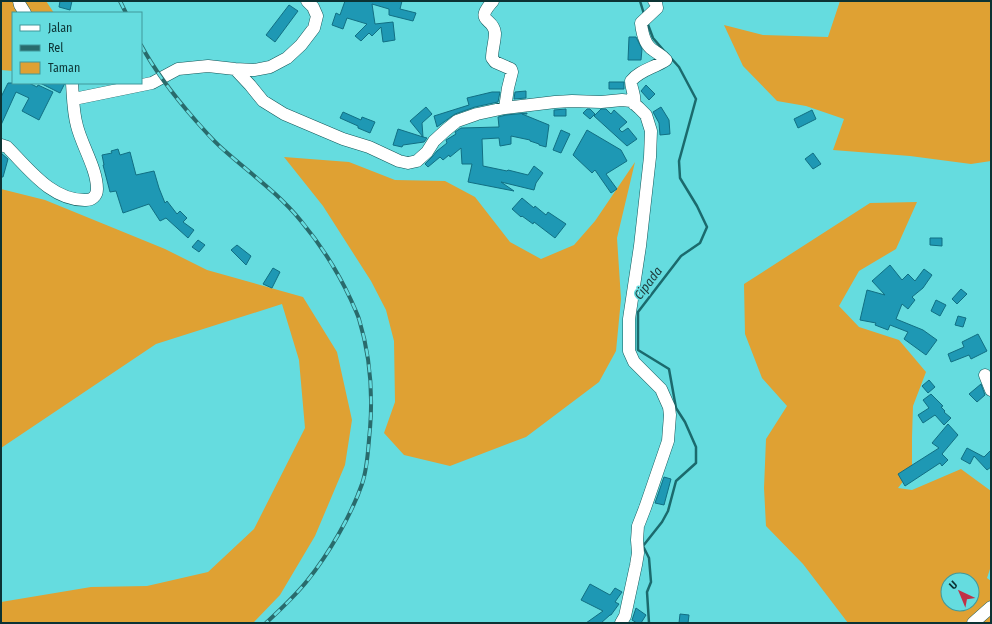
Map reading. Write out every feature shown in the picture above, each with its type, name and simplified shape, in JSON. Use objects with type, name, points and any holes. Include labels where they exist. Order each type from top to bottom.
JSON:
[{"type":"street","points":[[20,1],[20,5],[24,12]]},
{"type":"street","points":[[74,99],[152,83],[178,69],[208,66],[254,70],[270,67],[287,58],[301,45],[314,28],[317,16],[307,1]]},
{"type":"street","points":[[493,1],[484,12],[485,16],[495,30],[492,58],[495,62],[509,68],[512,72],[505,108]]},
{"type":"street","points":[[634,104],[636,97],[631,88],[630,81],[635,76],[666,60],[661,54],[652,50],[648,45],[642,29],[646,19],[657,8],[654,1]]},
{"type":"street","points":[[235,69],[263,101],[284,114],[343,139],[369,147],[399,161],[408,163],[417,160],[427,152],[440,135],[457,121],[477,114],[505,108],[572,101],[601,102],[622,100],[631,101],[646,115],[651,131],[650,156],[640,246],[629,319],[629,350],[634,362],[661,389],[670,415],[668,441],[646,508],[638,526],[638,552],[636,565],[625,616],[621,623]]},
{"type":"street","points":[[1,145],[7,147],[55,192],[82,200],[92,199],[97,192],[96,181],[92,164],[82,143],[76,124],[72,84]]},
{"type":"street","points":[[985,375],[991,390]]},
{"type":"street","points":[[973,623],[991,607]]},
{"type":"green space","points":[[1,1],[46,1],[53,12],[12,12],[12,71],[1,70]]},
{"type":"green space","points":[[840,1],[991,1],[991,161],[971,164],[910,156],[833,150],[844,119],[806,106],[777,101],[743,66],[724,25],[763,35],[828,37]]},
{"type":"green space","points":[[284,157],[349,162],[395,180],[445,181],[475,197],[510,242],[541,259],[574,245],[595,221],[635,162],[617,238],[621,299],[616,351],[599,382],[526,437],[450,466],[404,455],[384,433],[395,402],[394,341],[386,310],[371,281],[323,206]]},
{"type":"green space","points":[[1,189],[45,200],[165,249],[207,270],[303,297],[337,352],[352,420],[345,465],[315,536],[280,595],[253,623],[1,623],[1,602],[91,587],[147,586],[208,572],[254,529],[305,428],[299,360],[282,304],[156,344],[1,448]]},
{"type":"green space","points":[[917,202],[896,249],[859,271],[839,306],[859,327],[899,340],[926,372],[913,406],[912,470],[898,488],[912,490],[961,469],[991,491],[991,566],[987,578],[991,581],[991,623],[848,623],[803,564],[766,526],[764,488],[766,439],[787,406],[762,378],[745,334],[744,284],[870,203]]},
{"type":"building","points":[[60,1],[72,1],[70,10],[59,7]]},
{"type":"building","points":[[345,1],[402,1],[400,9],[416,13],[413,21],[389,15],[389,9],[372,4],[375,24],[393,22],[395,40],[383,42],[381,27],[372,36],[369,33],[361,41],[355,36],[367,24],[347,18],[343,29],[332,25],[336,13],[340,15]]},
{"type":"building","points":[[289,5],[298,11],[275,42],[266,35]]},
{"type":"building","points":[[629,37],[636,37],[642,49],[641,60],[628,60]]},
{"type":"building","points":[[609,82],[624,82],[624,89],[609,89]]},
{"type":"building","points":[[8,83],[31,84],[37,87],[38,85],[53,92],[39,120],[22,111],[29,98],[16,92],[1,125],[1,97]]},
{"type":"building","points":[[42,84],[64,84],[60,93]]},
{"type":"building","points":[[646,85],[655,94],[649,100],[641,91]]},
{"type":"building","points":[[526,91],[526,98],[514,99],[515,92]]},
{"type":"building","points":[[492,92],[500,92],[498,102],[475,107],[455,114],[437,127],[434,116],[469,105],[467,98]]},
{"type":"building","points":[[426,107],[432,114],[422,123],[423,137],[410,121]]},
{"type":"building","points":[[661,107],[669,120],[670,134],[660,135],[659,123],[653,112]]},
{"type":"building","points":[[566,109],[566,116],[554,116],[554,110]]},
{"type":"building","points":[[587,109],[590,109],[595,114],[590,119],[583,113]]},
{"type":"building","points":[[601,109],[606,109],[611,114],[614,110],[627,122],[619,129],[622,132],[628,128],[637,139],[627,146],[594,116]]},
{"type":"building","points":[[812,110],[816,119],[798,128],[794,119]]},
{"type":"building","points":[[343,112],[361,120],[362,117],[375,122],[370,133],[340,118]]},
{"type":"building","points":[[527,113],[522,114],[549,125],[546,147],[530,140],[511,136],[511,144],[500,146],[499,138],[482,139],[483,166],[528,175],[534,166],[543,173],[536,183],[534,190],[501,182],[514,191],[468,182],[472,164],[462,164],[461,148],[450,157],[449,155],[443,160],[440,157],[428,167],[425,164],[447,143],[446,140],[456,134],[455,132],[461,128],[499,127],[498,117]]},
{"type":"building","points":[[398,129],[427,138],[424,142],[403,145],[402,147],[393,145]]},
{"type":"building","points":[[561,130],[570,134],[561,153],[553,150]]},
{"type":"building","points":[[587,130],[621,150],[627,161],[606,174],[617,189],[611,193],[595,170],[592,173],[573,155]]},
{"type":"building","points":[[118,149],[120,155],[130,152],[136,175],[154,171],[165,203],[167,201],[177,214],[180,211],[187,218],[183,222],[194,230],[188,238],[166,218],[160,221],[149,204],[123,213],[116,191],[110,192],[102,155],[112,153],[111,151]]},
{"type":"building","points":[[1,153],[8,159],[3,177],[1,177]]},
{"type":"building","points":[[813,153],[821,164],[813,169],[805,159]]},
{"type":"building","points":[[522,198],[534,208],[535,206],[546,215],[548,212],[566,224],[555,238],[534,222],[533,224],[522,216],[521,217],[512,209]]},
{"type":"building","points":[[930,238],[942,238],[942,246],[930,245]]},
{"type":"building","points":[[198,240],[205,245],[199,252],[192,247]]},
{"type":"building","points":[[237,245],[251,256],[246,265],[231,250]]},
{"type":"building","points":[[890,265],[902,280],[908,274],[915,281],[924,269],[932,275],[923,288],[912,297],[915,300],[908,309],[902,304],[896,319],[923,330],[937,340],[926,355],[904,339],[908,332],[890,325],[888,330],[875,325],[876,323],[860,320],[867,290],[885,295],[872,281]]},
{"type":"building","points":[[273,268],[280,272],[272,288],[263,284]]},
{"type":"building","points":[[961,289],[967,294],[957,304],[952,299]]},
{"type":"building","points":[[936,300],[946,305],[940,316],[931,311]]},
{"type":"building","points":[[958,316],[966,318],[963,327],[955,325]]},
{"type":"building","points":[[978,334],[987,351],[971,359],[969,355],[951,362],[948,354],[964,347],[962,342]]},
{"type":"building","points":[[929,380],[935,387],[928,393],[922,386]]},
{"type":"building","points":[[981,384],[985,395],[977,402],[969,394]]},
{"type":"building","points":[[931,394],[943,406],[941,407],[945,411],[944,412],[951,418],[944,425],[935,415],[923,423],[918,415],[929,408],[923,400]]},
{"type":"building","points":[[948,424],[958,435],[942,454],[948,460],[942,466],[940,463],[905,486],[898,474],[939,448],[932,443]]},
{"type":"building","points":[[967,448],[984,457],[991,450],[991,467],[987,470],[974,456],[970,464],[961,459]]},
{"type":"building","points":[[664,477],[671,479],[664,505],[655,503]]},
{"type":"building","points":[[590,584],[610,595],[615,588],[622,592],[615,602],[619,604],[611,615],[601,623],[586,623],[603,611],[581,600]]},
{"type":"building","points":[[636,608],[646,615],[641,623],[637,623],[632,620]]},
{"type":"building","points":[[680,614],[689,615],[688,623],[679,623]]},
{"type":"waterway","name":"Cipada","points":[[640,1],[644,14]]},
{"type":"waterway","name":"Cipada","points":[[647,22],[653,38],[665,52]]},
{"type":"waterway","name":"Cipada","points":[[649,623],[647,592],[651,582],[649,558],[643,546],[662,522],[668,511],[676,481],[696,463],[696,447],[685,422],[676,408],[669,369],[638,350],[638,312],[681,256],[700,243],[707,227],[697,206],[680,178],[679,161],[696,99],[679,67],[670,57]]},
{"type":"railway","points":[[120,1],[126,12]]},
{"type":"railway","points":[[142,47],[166,84],[206,133],[221,148],[284,202],[301,221],[322,249],[341,279],[351,300],[359,319],[366,346],[371,387],[371,415],[367,464],[362,484],[352,509],[323,559],[298,592],[266,623]]}]
